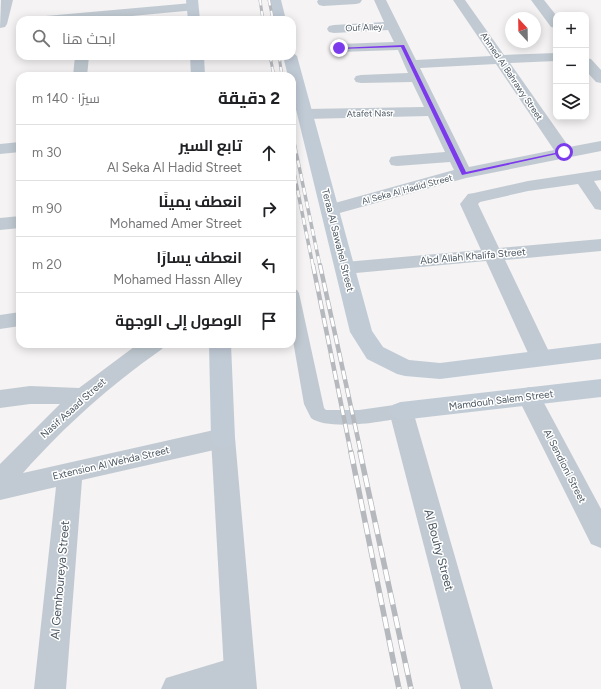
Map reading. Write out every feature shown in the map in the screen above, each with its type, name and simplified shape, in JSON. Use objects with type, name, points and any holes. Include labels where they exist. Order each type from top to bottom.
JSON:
[{"type":"main road","points":[[275,0],[279,16]]},
{"type":"main road","points":[[192,3],[194,16]]},
{"type":"main road","points":[[196,60],[198,72]]},
{"type":"main road","name":"Teraa Al Sawahel Street","points":[[291,60],[294,72]]},
{"type":"main road","name":"Teraa Al Sawahel Street","points":[[296,78],[361,332],[375,354],[405,368],[440,370],[541,358]]},
{"type":"main road","points":[[220,348],[223,438]]},
{"type":"main road","points":[[541,358],[601,351]]},
{"type":"main road","name":"Mamdouh Salem Street","points":[[401,411],[601,388]]},
{"type":"street","points":[[7,0],[0,24],[13,23]]},
{"type":"street","points":[[323,2],[356,0]]},
{"type":"street","points":[[380,0],[435,111],[464,174]]},
{"type":"street","name":"Ahmed Al Bahrawy Street","points":[[459,0],[564,152]]},
{"type":"street","points":[[537,0],[553,20]]},
{"type":"street","points":[[74,16],[192,3]]},
{"type":"street","name":"Ouf Alley","points":[[334,29],[393,26]]},
{"type":"street","points":[[339,48],[402,46]]},
{"type":"street","points":[[589,55],[601,55]]},
{"type":"street","points":[[411,64],[553,57]]},
{"type":"street","points":[[80,72],[82,60]]},
{"type":"street","points":[[589,65],[601,79]]},
{"type":"street","points":[[361,79],[418,77]]},
{"type":"street","name":"Atafet Nasr","points":[[306,114],[435,111]]},
{"type":"street","name":"Al Seka Al Hadid Street","points":[[330,210],[464,174],[564,152],[601,146]]},
{"type":"street","points":[[0,149],[16,147]]},
{"type":"street","points":[[397,161],[456,156]]},
{"type":"street","points":[[541,358],[493,255],[469,208],[470,201],[478,197],[528,186],[601,175]]},
{"type":"street","points":[[582,177],[601,205]]},
{"type":"street","points":[[0,224],[16,222]]},
{"type":"street","name":"Abd Allah Khalifa Street","points":[[345,268],[601,245]]},
{"type":"street","points":[[0,322],[16,320]]},
{"type":"street","name":"Nasif Asaad Street","points":[[0,480],[43,434],[82,398],[117,370],[148,348]]},
{"type":"street","points":[[0,399],[30,395],[77,396],[82,398]]},
{"type":"street","name":"Al Sendioni Street","points":[[529,396],[601,536]]},
{"type":"street","name":"Al Bouhy Street","points":[[401,411],[477,689]]},
{"type":"street","points":[[177,689],[240,680],[223,438]]},
{"type":"street","name":"Extension Al Wehda Street","points":[[0,489],[223,438]]},
{"type":"street","name":"Al Gemhoureya Street","points":[[50,689],[70,472]]},
{"type":"lane","points":[[296,314],[313,404],[316,411],[320,415],[338,418],[401,411]]},
{"type":"railway","points":[[260,0],[262,16]]},
{"type":"railway","points":[[269,0],[272,16]]},
{"type":"railway","points":[[271,60],[273,72]]},
{"type":"railway","points":[[280,60],[281,72]]},
{"type":"railway","points":[[296,152],[320,266]]},
{"type":"railway","points":[[296,183],[313,266]]},
{"type":"railway","points":[[313,265],[351,453]]},
{"type":"railway","points":[[320,265],[361,453]]},
{"type":"railway","points":[[351,452],[399,689]]},
{"type":"railway","points":[[360,452],[411,689]]},
{"type":"route","points":[[339,48],[402,46],[435,111],[464,174],[564,152]]}]
